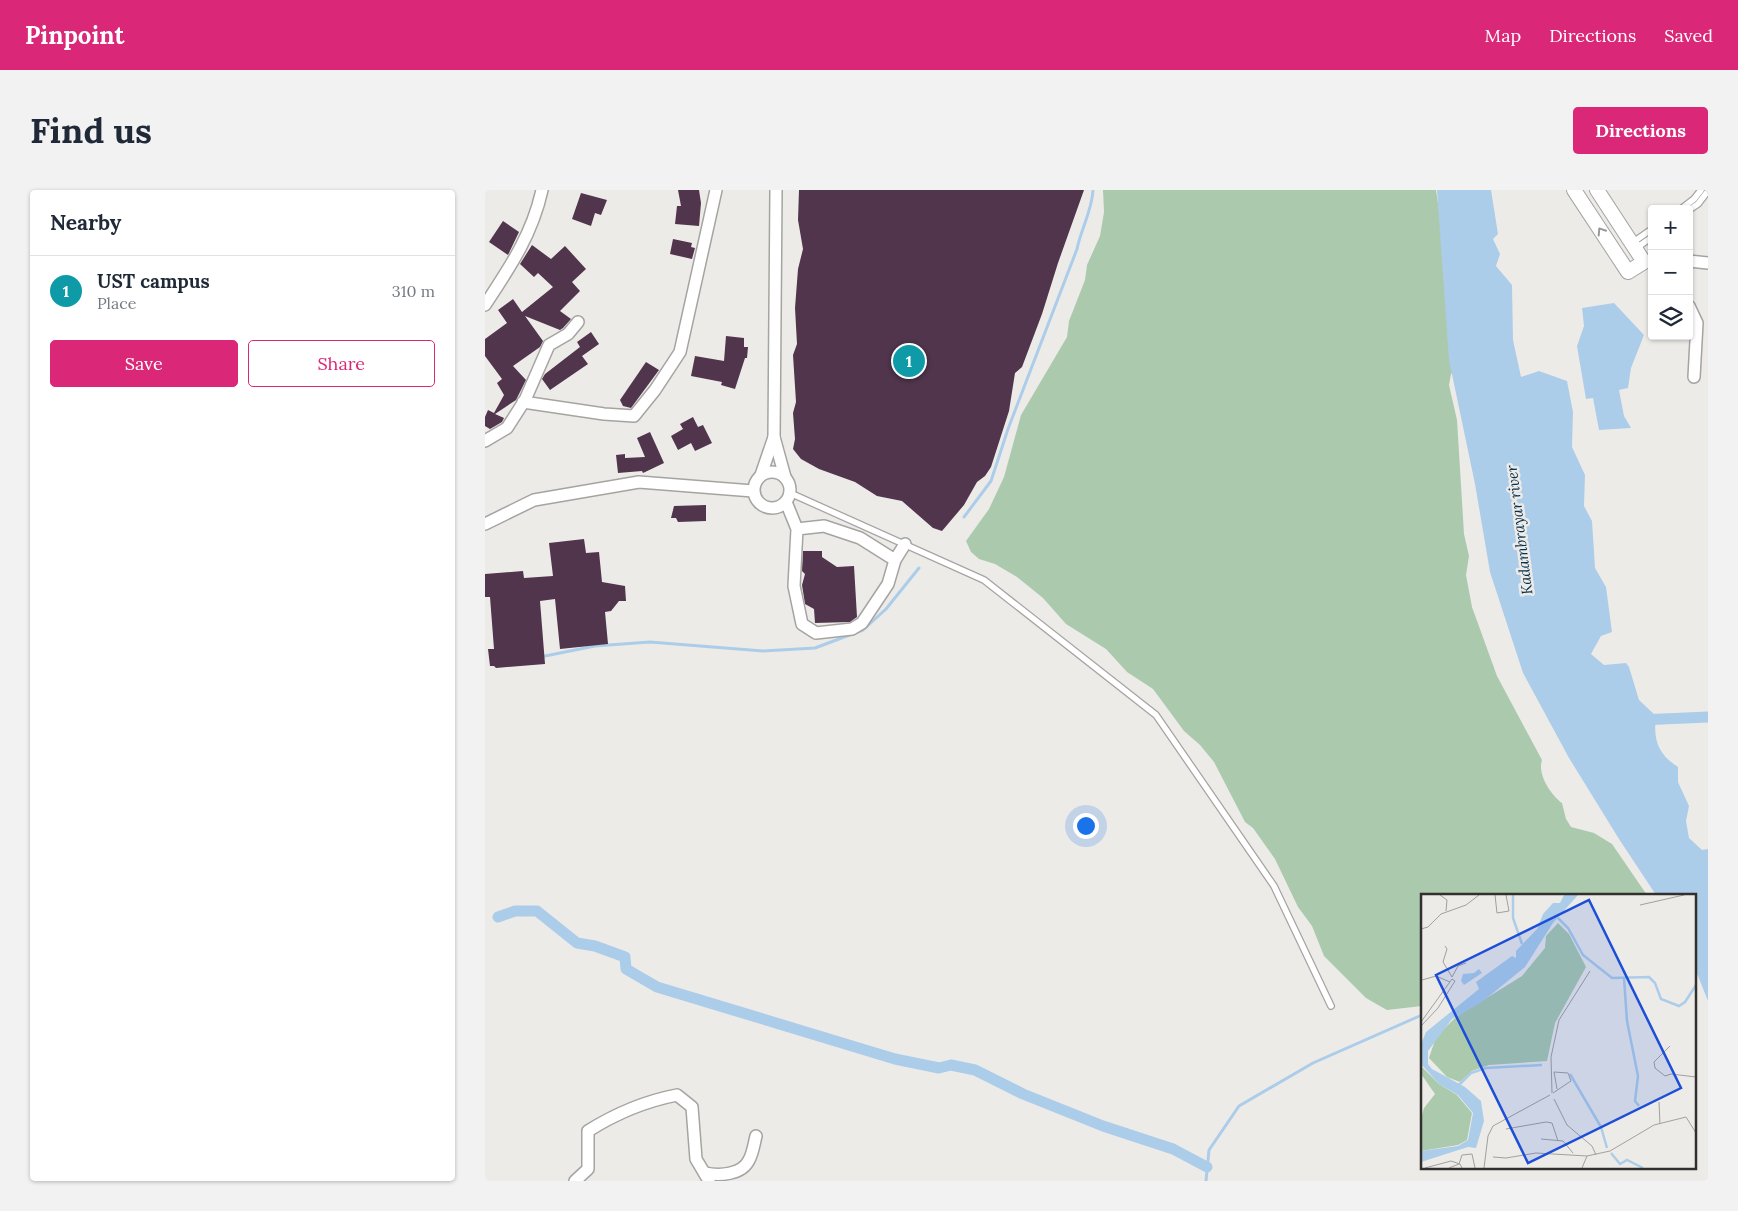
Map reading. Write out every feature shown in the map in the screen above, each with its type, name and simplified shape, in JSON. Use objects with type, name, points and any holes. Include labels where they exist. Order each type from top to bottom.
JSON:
[{"type":"street","points":[[485,305],[518,256],[538,206],[542,190]]},
{"type":"street","points":[[523,402],[604,414],[634,416],[655,390],[680,352],[716,190]]},
{"type":"street","points":[[775,190],[774,437],[789,485],[788,498],[797,529],[794,586],[803,624],[816,633],[851,629],[862,623],[888,584],[895,560],[905,544]]},
{"type":"street","points":[[1574,190],[1628,272],[1648,263],[1634,246],[1597,190]]},
{"type":"street","points":[[1693,261],[1708,263]]},
{"type":"street","points":[[1693,314],[1697,322],[1695,377]]},
{"type":"street","points":[[485,440],[507,428],[523,402],[549,346],[568,334],[578,322]]},
{"type":"street","points":[[774,437],[761,475],[755,482],[753,491],[756,499],[762,506],[770,508],[779,507],[788,498]]},
{"type":"street","points":[[761,475],[769,471],[777,472],[785,477]]},
{"type":"street","points":[[485,524],[533,500],[639,482],[753,491]]},
{"type":"street","points":[[797,529],[824,526],[859,538],[895,560]]},
{"type":"street","points":[[575,1181],[588,1169],[589,1131],[603,1121],[659,1099],[677,1095],[692,1107],[696,1159],[707,1177],[742,1169],[749,1160],[756,1136]]},
{"type":"lane","points":[[1687,205],[1694,200],[1701,190]]},
{"type":"lane","points":[[1693,207],[1708,191]]},
{"type":"lane","points":[[1634,246],[1648,233]]},
{"type":"lane","points":[[1634,246],[1648,239]]},
{"type":"lane","points":[[788,498],[905,544],[984,580],[1156,715],[1274,886],[1331,1006]]},
{"type":"green space","points":[[1103,190],[1436,190],[1462,365],[1451,374],[1449,385],[1457,420],[1464,534],[1469,556],[1466,575],[1472,607],[1497,676],[1542,760],[1541,772],[1543,778],[1550,790],[1562,803],[1566,819],[1571,827],[1594,833],[1612,844],[1646,894],[1421,894],[1421,1006],[1387,1010],[1366,998],[1324,956],[1312,926],[1298,907],[1275,859],[1253,828],[1245,822],[1214,762],[1200,745],[1184,731],[1153,689],[1127,672],[1106,649],[1066,624],[1043,598],[1017,577],[995,564],[979,559],[971,552],[966,541],[989,509],[1004,477],[1021,415],[1067,337],[1069,321],[1085,280],[1087,265],[1100,236],[1104,212]]},
{"type":"water","name":"Kadambrayar river","points":[[1437,190],[1491,190],[1498,234],[1493,239],[1500,254],[1496,266],[1512,285],[1513,340],[1521,377],[1539,371],[1567,381],[1573,412],[1572,447],[1585,475],[1584,506],[1592,521],[1595,568],[1606,587],[1612,632],[1601,636],[1591,654],[1604,665],[1626,663],[1629,667],[1639,700],[1656,716],[1655,732],[1658,746],[1666,757],[1678,767],[1678,782],[1689,806],[1686,821],[1689,838],[1702,850],[1708,849],[1708,1001],[1695,968],[1695,894],[1655,894],[1569,758],[1523,673],[1490,572],[1475,484],[1449,360]]},
{"type":"water","points":[[1614,303],[1644,335],[1631,368],[1628,388],[1619,390],[1624,416],[1631,428],[1599,430],[1593,398],[1586,399],[1577,346],[1584,326],[1582,308]]},
{"type":"building","points":[[678,190],[699,190],[701,203],[699,226],[675,224],[677,206],[681,206]]},
{"type":"building","points":[[799,190],[1084,190],[1042,314],[1022,367],[1015,373],[1009,411],[991,467],[985,476],[977,482],[964,505],[942,531],[933,528],[902,501],[877,496],[855,482],[819,469],[801,459],[793,449],[795,439],[793,413],[796,402],[793,355],[797,344],[795,308],[798,269],[803,249],[798,220]]},
{"type":"building","points":[[581,193],[607,200],[601,215],[595,213],[591,226],[572,219]]},
{"type":"building","points":[[503,221],[519,232],[508,255],[489,242]]},
{"type":"building","points":[[673,239],[692,243],[691,247],[695,248],[692,259],[670,254]]},
{"type":"building","points":[[532,245],[551,259],[565,246],[586,269],[572,282],[580,291],[560,311],[571,319],[563,328],[560,330],[525,316],[543,341],[540,347],[513,366],[526,380],[516,400],[495,414],[504,418],[502,422],[490,429],[485,426],[485,417],[488,410],[494,413],[504,395],[497,383],[502,379],[485,356],[485,339],[507,323],[498,310],[513,299],[522,312],[553,287],[538,273],[534,277],[520,264]]},
{"type":"building","points":[[591,332],[599,344],[582,356],[588,364],[550,390],[542,379],[545,374],[580,347],[577,342]]},
{"type":"building","points":[[726,336],[744,338],[744,347],[748,347],[747,358],[745,358],[735,389],[721,385],[722,382],[691,376],[695,356],[724,361]]},
{"type":"building","points":[[646,362],[659,370],[631,408],[623,406],[620,400]]},
{"type":"building","points":[[693,417],[698,427],[703,425],[712,443],[695,451],[691,443],[678,450],[671,436],[683,429],[680,424]]},
{"type":"building","points":[[650,432],[664,463],[643,473],[642,471],[618,473],[616,455],[625,454],[625,458],[645,457],[637,438]]},
{"type":"building","points":[[706,505],[706,521],[678,522],[676,518],[671,518],[674,506]]},
{"type":"building","points":[[584,539],[586,553],[599,552],[602,582],[625,586],[626,601],[619,601],[611,611],[605,612],[608,644],[560,649],[555,599],[540,601],[545,664],[496,668],[490,666],[488,649],[494,649],[490,597],[485,597],[485,574],[523,571],[524,578],[553,576],[549,543]]},
{"type":"building","points":[[803,551],[822,551],[822,557],[837,567],[854,566],[857,617],[850,622],[815,623],[814,609],[805,604],[802,585],[805,574],[802,571]]},
{"type":"waterway","points":[[964,517],[991,481],[1008,429],[1077,249],[1091,205],[1093,190]]},
{"type":"waterway","points":[[540,657],[595,646],[650,642],[763,651],[815,648],[863,630],[886,609],[919,568]]},
{"type":"waterway","points":[[1640,720],[1708,717]]},
{"type":"waterway","points":[[498,917],[515,911],[537,911],[577,943],[595,946],[625,957],[626,969],[657,987],[895,1059],[939,1068],[951,1065],[975,1070],[1023,1094],[1103,1126],[1173,1149],[1207,1167]]},
{"type":"waterway","points":[[1206,1181],[1209,1150],[1239,1106],[1313,1063],[1421,1015]]},
{"type":"place","name":"UST campus","points":[[909,361]]}]
